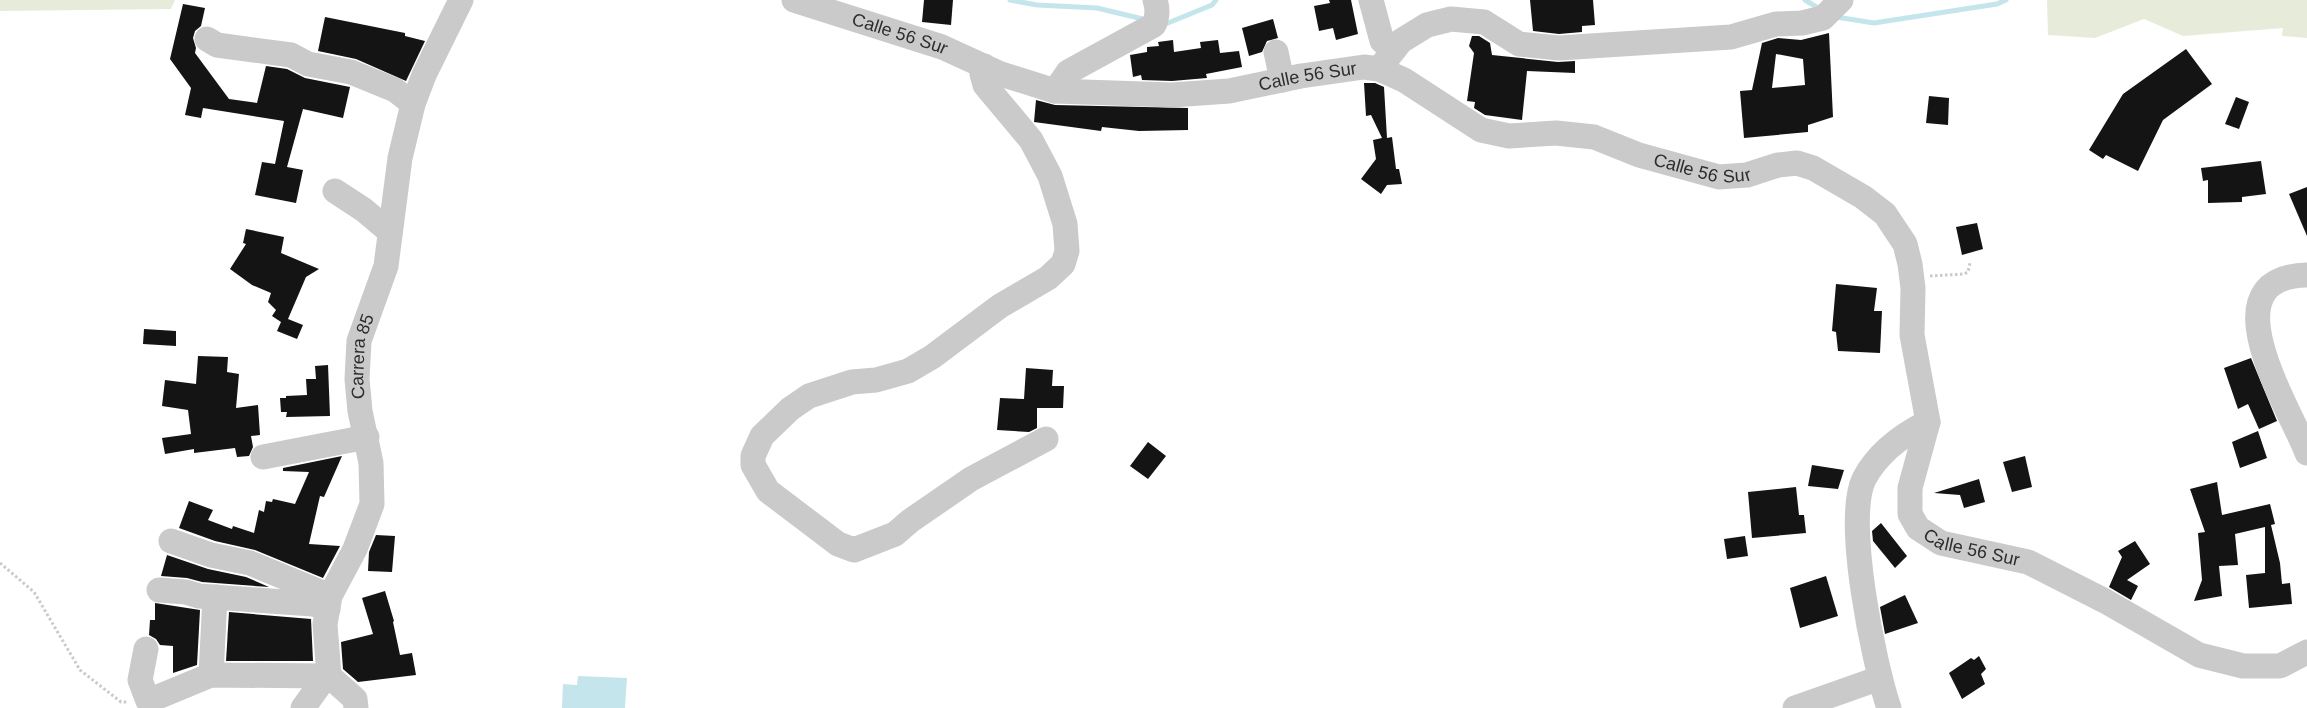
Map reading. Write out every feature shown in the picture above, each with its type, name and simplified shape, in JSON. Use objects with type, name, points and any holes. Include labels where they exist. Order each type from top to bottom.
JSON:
[{"type":"street","name":"Carrera 85","points":[[329,676],[325,624],[329,603],[355,549],[372,504],[371,463],[360,411],[357,380],[359,341],[386,266],[400,158],[413,104],[424,75],[462,0]]},
{"type":"street","name":"Calle 56 Sur","points":[[794,0],[942,46],[984,66],[1032,85],[1055,91],[1172,96],[1229,91],[1282,80],[1364,67],[1379,69],[1404,80],[1481,130],[1495,135],[1556,133],[1594,138],[1639,155],[1719,177],[1747,175],[1778,166],[1797,163],[1814,168],[1862,197],[1885,214],[1904,244],[1912,277],[1912,335],[1928,422],[1910,488],[1910,514],[1918,528],[1941,543],[2028,562],[2105,601],[2199,655],[2243,666],[2280,666],[2307,652]]},
{"type":"street","points":[[1055,91],[1068,72],[1154,25],[1157,19],[1155,0]]},
{"type":"street","points":[[1371,0],[1382,41],[1394,50]]},
{"type":"street","points":[[1379,69],[1401,41],[1427,25],[1451,19],[1484,22],[1519,44],[1559,48],[1731,38],[1776,24],[1802,23],[1834,8]]},
{"type":"street","points":[[207,39],[218,45],[291,55],[308,64],[351,72],[395,90],[413,104]]},
{"type":"street","points":[[1276,52],[1282,80]]},
{"type":"street","points":[[984,66],[982,74],[985,85],[997,102],[1025,132],[1050,176],[1065,224],[1066,250],[1063,264],[1048,278],[1000,306],[932,357],[908,371],[876,380],[852,382],[809,396],[785,413],[762,436],[753,456],[753,465],[768,491],[838,544],[854,550],[895,534],[910,521],[972,479],[1046,439]]},
{"type":"street","points":[[335,191],[364,210],[390,232]]},
{"type":"street","points":[[2307,275],[2284,278],[2261,295],[2257,310],[2261,343],[2273,381],[2307,453]]},
{"type":"street","points":[[1889,708],[1880,678],[1868,622],[1857,539],[1860,494],[1864,480],[1882,455],[1904,434],[1928,422]]},
{"type":"street","points":[[263,457],[366,437]]},
{"type":"street","points":[[171,541],[211,555],[250,563],[329,603]]},
{"type":"street","points":[[159,590],[313,604],[329,603]]},
{"type":"street","points":[[211,675],[216,596]]},
{"type":"street","points":[[146,649],[140,680],[148,700],[211,675],[329,676],[355,699],[356,708]]},
{"type":"street","points":[[303,708],[321,683],[329,676]]},
{"type":"street","points":[[1795,708],[1880,678]]},
{"type":"path","points":[[1912,277],[1964,274],[1968,272],[1970,263]]},
{"type":"path","points":[[0,563],[34,592],[80,670],[121,702],[148,700]]},
{"type":"green space","points":[[0,0],[175,0],[171,9],[0,11]]},
{"type":"green space","points":[[2047,0],[2307,0],[2307,38],[2282,36],[2283,28],[2183,36],[2144,19],[2095,38],[2048,35]]},
{"type":"water","points":[[578,676],[627,678],[625,708],[562,708],[563,684],[577,685]]},
{"type":"building","points":[[924,0],[953,0],[951,25],[922,22]]},
{"type":"building","points":[[1329,0],[1351,0],[1358,34],[1336,40],[1333,28],[1319,31],[1314,6],[1330,3]]},
{"type":"building","points":[[1530,0],[1593,0],[1595,25],[1582,26],[1582,32],[1559,34],[1533,31]]},
{"type":"building","points":[[183,4],[205,8],[201,26],[195,31],[193,38],[196,48],[195,53],[229,99],[257,103],[266,66],[287,69],[305,78],[350,87],[343,118],[303,109],[287,167],[303,170],[296,203],[255,195],[262,162],[275,164],[284,121],[203,108],[201,118],[185,115],[191,88],[170,59]]},
{"type":"building","points":[[325,17],[405,33],[405,36],[425,41],[406,81],[356,59],[318,51]]},
{"type":"building","points":[[1273,19],[1278,38],[1267,41],[1262,52],[1249,56],[1242,28]]},
{"type":"building","points":[[1829,33],[1833,117],[1808,125],[1808,132],[1744,138],[1740,91],[1752,90],[1762,43],[1778,38],[1801,40]],"holes":[[[1776,54],[1803,59],[1805,85],[1772,88]]]},
{"type":"building","points":[[1472,36],[1479,36],[1490,43],[1492,55],[1558,62],[1575,61],[1575,73],[1527,71],[1522,120],[1485,115],[1474,108],[1475,102],[1467,101],[1474,53],[1469,46]]},
{"type":"building","points":[[1173,40],[1174,52],[1201,48],[1200,42],[1218,40],[1220,53],[1239,51],[1242,67],[1206,74],[1207,78],[1172,81],[1142,80],[1141,75],[1133,77],[1130,55],[1147,52],[1147,47],[1159,46],[1158,42]]},
{"type":"building","points":[[2186,49],[2212,84],[2163,120],[2138,171],[2106,155],[2103,159],[2089,150],[2123,94]]},
{"type":"building","points":[[1364,83],[1375,83],[1384,87],[1387,138],[1392,137],[1396,169],[1399,169],[1402,184],[1387,185],[1381,194],[1361,179],[1376,159],[1373,140],[1382,138],[1371,115],[1366,116]]},
{"type":"building","points":[[1929,96],[1949,98],[1948,125],[1926,123]]},
{"type":"building","points":[[2236,97],[2249,102],[2239,129],[2225,124]]},
{"type":"building","points":[[1036,100],[1055,105],[1188,108],[1188,130],[1139,131],[1102,127],[1101,131],[1034,122]]},
{"type":"building","points":[[2261,161],[2266,194],[2242,197],[2242,202],[2208,203],[2208,180],[2203,181],[2201,168]]},
{"type":"building","points":[[2307,187],[2307,236],[2289,194]]},
{"type":"building","points":[[1977,223],[1983,249],[1962,255],[1956,227]]},
{"type":"building","points":[[246,229],[284,237],[281,253],[319,269],[306,277],[288,319],[303,325],[297,339],[277,331],[281,322],[272,316],[276,310],[268,302],[271,293],[252,285],[230,269],[246,244],[243,243]]},
{"type":"building","points":[[1836,284],[1877,288],[1874,311],[1882,311],[1880,353],[1838,351],[1836,332],[1832,331]]},
{"type":"building","points":[[144,329],[176,331],[176,346],[143,344]]},
{"type":"building","points":[[198,356],[228,357],[227,372],[239,374],[236,408],[258,405],[260,435],[251,436],[253,447],[249,456],[237,457],[235,448],[194,453],[194,449],[165,454],[162,438],[191,434],[188,410],[162,406],[165,380],[196,384]]},
{"type":"building","points":[[2251,358],[2277,421],[2259,429],[2248,404],[2238,409],[2224,368]]},
{"type":"building","points":[[328,365],[330,416],[286,417],[287,412],[281,412],[280,398],[307,395],[306,379],[316,379],[315,366]]},
{"type":"building","points":[[1026,368],[1053,370],[1052,386],[1064,386],[1063,408],[1037,408],[1037,428],[1029,432],[997,430],[1000,398],[1024,399]]},
{"type":"building","points":[[2258,431],[2267,458],[2240,468],[2232,442]]},
{"type":"building","points":[[1148,442],[1166,456],[1148,479],[1130,466]]},
{"type":"building","points":[[342,456],[324,497],[320,496],[309,544],[340,546],[323,578],[255,550],[215,541],[179,528],[189,501],[213,510],[208,520],[232,529],[233,526],[254,533],[259,510],[264,512],[266,501],[272,502],[273,499],[295,504],[309,472],[283,471],[283,468]]},
{"type":"building","points":[[2025,456],[2032,487],[2012,492],[2003,462]]},
{"type":"building","points":[[1812,465],[1844,470],[1838,489],[1808,486]]},
{"type":"building","points":[[1979,479],[1985,502],[1964,508],[1960,495],[1934,493]]},
{"type":"building","points":[[2217,482],[2222,515],[2270,504],[2275,524],[2271,525],[2280,563],[2282,584],[2290,583],[2292,604],[2249,608],[2246,575],[2265,573],[2265,527],[2235,534],[2238,565],[2219,566],[2222,596],[2194,601],[2202,580],[2198,533],[2205,532],[2190,489]]},
{"type":"building","points":[[1796,487],[1799,515],[1804,515],[1806,533],[1752,538],[1748,492]]},
{"type":"building","points":[[1881,523],[1907,556],[1895,568],[1873,541],[1872,531]]},
{"type":"building","points":[[376,535],[395,536],[392,572],[368,571],[369,552]]},
{"type":"building","points":[[1745,536],[1748,556],[1727,559],[1724,539]]},
{"type":"building","points":[[2135,541],[2150,564],[2127,580],[2138,586],[2131,600],[2109,587],[2122,557],[2118,551]]},
{"type":"building","points":[[167,555],[208,569],[246,577],[269,587],[202,582],[187,578],[161,576]]},
{"type":"building","points":[[1826,576],[1838,616],[1800,628],[1790,588]]},
{"type":"building","points":[[385,591],[394,621],[400,655],[412,653],[416,675],[358,682],[343,669],[341,642],[373,634],[362,598]]},
{"type":"building","points":[[1905,595],[1918,623],[1885,634],[1880,607]]},
{"type":"building","points":[[155,603],[200,610],[197,665],[173,673],[173,646],[160,645],[156,639],[149,635],[150,620],[155,620]]},
{"type":"building","points":[[229,612],[311,619],[313,661],[226,661]]},
{"type":"building","points":[[1979,656],[1986,669],[1981,674],[1985,684],[1962,699],[1949,673],[1971,658],[1974,660]]},
{"type":"waterway","points":[[1010,0],[1037,5],[1097,8],[1147,20]]},
{"type":"waterway","points":[[1163,25],[1212,5],[1216,0]]},
{"type":"waterway","points":[[1805,0],[1820,9]]},
{"type":"waterway","points":[[1836,17],[1874,23],[1997,4],[2006,0]]}]
